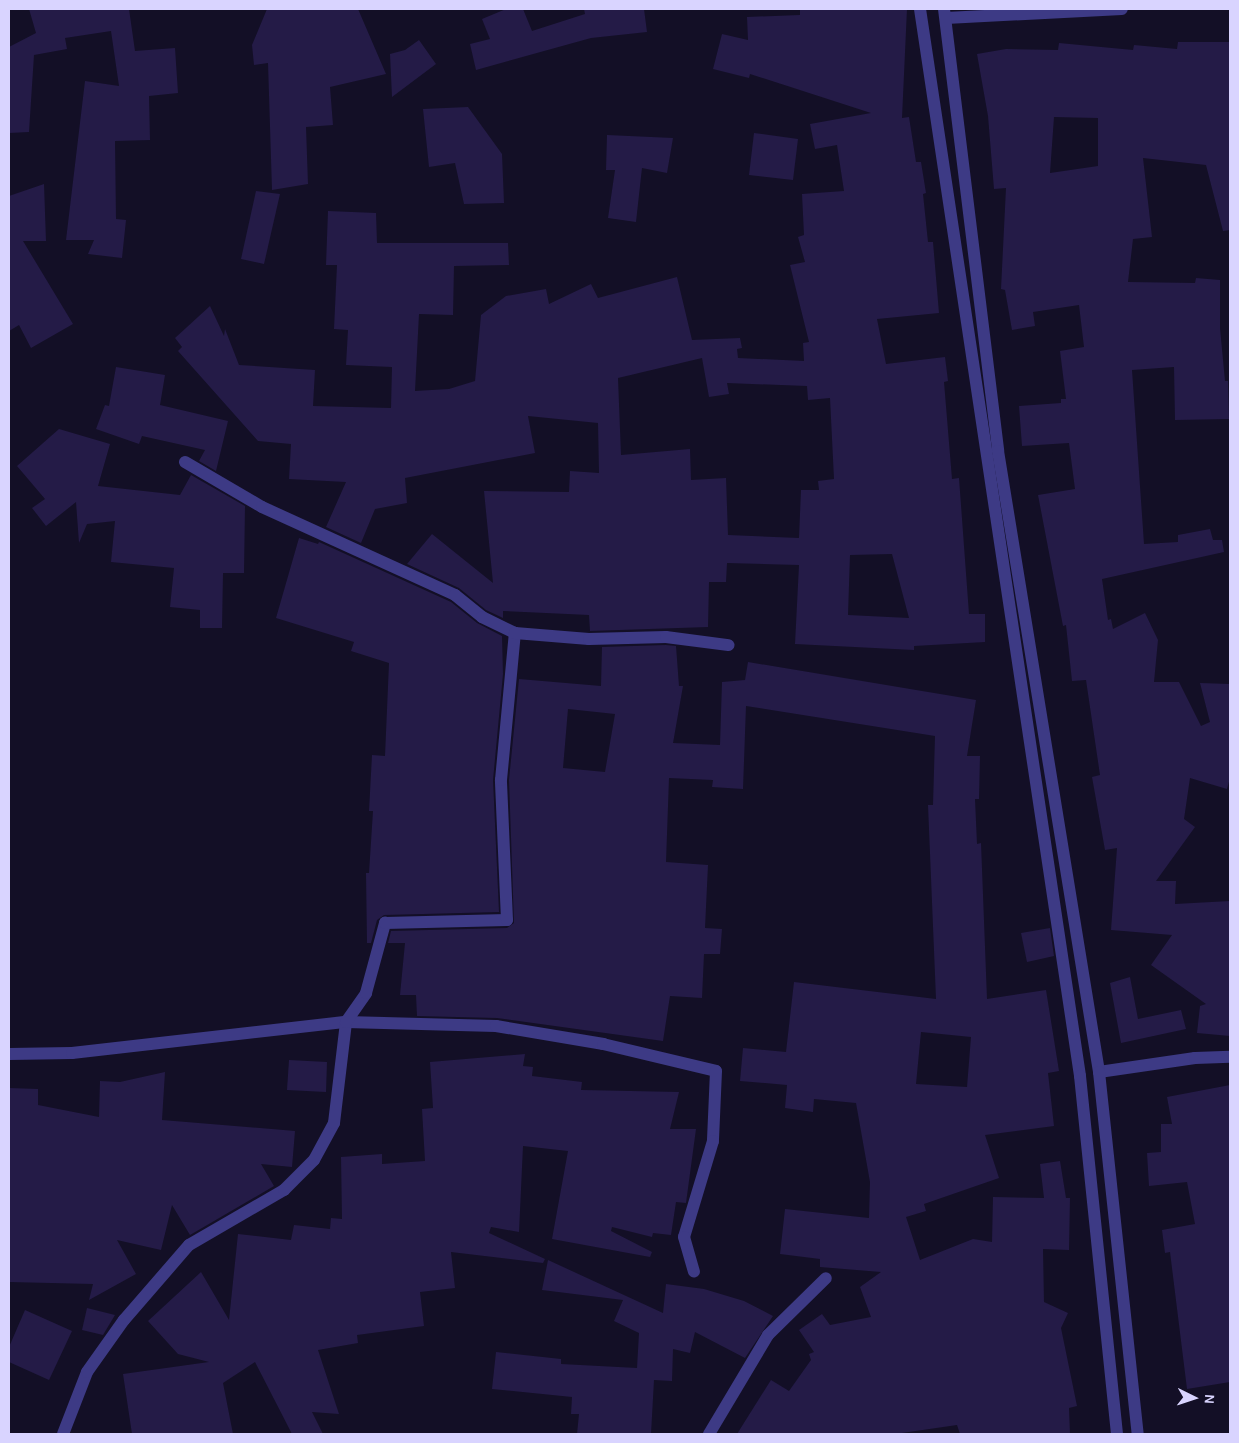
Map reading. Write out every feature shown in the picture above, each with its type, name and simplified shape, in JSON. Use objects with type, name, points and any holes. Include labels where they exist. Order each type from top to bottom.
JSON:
[{"type":"street","points":[[920,9],[1080,1076],[1117,1434]]},
{"type":"street","points":[[1122,9],[945,13],[998,451],[1099,1072],[1138,1434]]},
{"type":"street","points":[[185,462],[262,507],[455,595],[482,617],[515,632],[589,639],[666,637],[728,645]]},
{"type":"street","points":[[63,1434],[87,1372],[124,1320],[189,1245],[284,1190],[314,1160],[334,1123],[346,1022],[366,993],[385,923],[507,920],[501,780],[515,632]]},
{"type":"street","points":[[9,1054],[72,1053],[346,1022],[496,1026],[603,1044],[716,1071],[713,1141],[684,1238],[694,1272]]},
{"type":"street","points":[[1099,1072],[1195,1058],[1230,1057]]},
{"type":"street","points":[[709,1434],[768,1335],[826,1278]]},
{"type":"building","points":[[29,9],[129,9],[135,51],[175,48],[178,93],[149,96],[150,140],[115,141],[116,219],[126,220],[122,258],[88,254],[94,240],[66,240],[85,81],[119,86],[111,31],[65,38],[67,49],[34,55],[29,132],[9,133],[9,47],[36,33]]},
{"type":"building","points":[[267,9],[358,9],[386,74],[330,87],[333,125],[306,127],[308,184],[272,190],[268,63],[254,65],[252,45]]},
{"type":"building","points":[[506,9],[523,9],[532,31],[585,14],[584,9],[644,9],[647,32],[591,38],[476,70],[470,44],[490,39],[482,19]]},
{"type":"building","points":[[800,9],[907,9],[902,118],[909,117],[916,162],[921,162],[926,193],[923,194],[928,242],[933,242],[939,313],[877,319],[886,364],[945,357],[948,381],[944,382],[952,479],[959,478],[969,614],[985,614],[985,642],[914,646],[914,650],[795,644],[799,565],[727,563],[726,582],[709,582],[708,627],[590,631],[589,615],[503,611],[503,618],[486,610],[459,588],[407,564],[432,534],[493,583],[484,491],[569,492],[570,471],[599,473],[598,423],[528,416],[535,453],[405,478],[407,503],[375,509],[361,543],[326,527],[346,482],[289,479],[291,444],[258,441],[178,351],[182,347],[175,338],[210,306],[224,336],[225,329],[239,365],[315,370],[313,406],[391,408],[392,367],[346,365],[348,330],[334,329],[337,265],[326,265],[328,211],[376,213],[377,243],[508,243],[509,265],[454,266],[453,315],[419,314],[415,391],[449,389],[475,381],[481,315],[506,296],[546,289],[549,304],[591,284],[598,298],[677,277],[692,340],[740,338],[742,348],[737,349],[738,358],[804,361],[803,343],[809,342],[790,265],[805,262],[798,237],[804,235],[802,194],[844,191],[837,145],[815,149],[810,124],[871,113],[750,74],[749,78],[713,69],[722,34],[748,40],[747,17],[800,15]],"holes":[[[702,358],[709,397],[729,394],[727,383],[807,386],[808,400],[830,398],[834,479],[818,481],[819,490],[801,490],[799,538],[728,535],[726,478],[691,480],[690,449],[621,455],[618,378]],[[892,554],[909,618],[848,615],[850,555]]]},
{"type":"building","points":[[419,40],[436,64],[392,97],[390,54],[405,50]]},
{"type":"building","points":[[1178,42],[1230,42],[1230,230],[1223,231],[1206,165],[1143,158],[1152,237],[1133,239],[1128,282],[1195,283],[1196,278],[1220,280],[1220,328],[1225,381],[1228,381],[1229,419],[1175,420],[1174,367],[1132,370],[1144,544],[1178,542],[1178,535],[1210,529],[1213,540],[1222,540],[1224,552],[1102,579],[1108,620],[1111,619],[1113,629],[1145,613],[1158,640],[1154,682],[1179,682],[1201,726],[1210,722],[1200,683],[1230,684],[1230,778],[1227,789],[1190,778],[1184,819],[1195,827],[1156,881],[1176,881],[1175,904],[1230,901],[1230,1036],[1197,1033],[1200,1006],[1206,1004],[1151,965],[1172,935],[1111,930],[1117,848],[1105,850],[1092,777],[1100,775],[1086,680],[1072,681],[1066,625],[1063,626],[1038,495],[1075,489],[1069,443],[1022,446],[1019,406],[1061,403],[1061,399],[1066,399],[1060,351],[1084,347],[1079,305],[1033,312],[1035,326],[1012,330],[1005,290],[1001,289],[1006,188],[994,189],[988,116],[977,54],[1006,49],[1058,50],[1059,43],[1133,50],[1134,45],[1177,49]],"holes":[[[1054,117],[1098,118],[1098,166],[1050,173]]]},
{"type":"building","points":[[468,107],[502,154],[504,203],[464,204],[455,163],[429,167],[423,109]]},
{"type":"building","points":[[754,133],[798,139],[793,180],[749,175]]},
{"type":"building","points":[[607,135],[673,138],[667,173],[642,168],[636,222],[608,218],[615,170],[606,170]]},
{"type":"building","points":[[44,184],[46,241],[23,241],[73,324],[31,348],[19,325],[9,331],[9,196]]},
{"type":"building","points":[[256,191],[280,194],[264,264],[241,259]]},
{"type":"building","points":[[116,367],[165,375],[160,405],[228,421],[216,471],[199,461],[205,450],[142,436],[139,444],[96,429],[105,405],[109,406]]},
{"type":"building","points":[[59,429],[110,444],[98,486],[180,495],[191,475],[245,506],[244,573],[223,573],[222,628],[200,628],[200,610],[170,607],[174,568],[111,562],[115,521],[87,524],[79,543],[76,502],[46,526],[32,508],[45,499],[17,466]]},
{"type":"building","points":[[299,538],[318,544],[319,542],[451,602],[477,623],[502,636],[503,674],[493,780],[499,912],[384,915],[377,920],[371,943],[367,943],[366,873],[369,873],[373,811],[369,811],[372,755],[385,756],[389,663],[351,651],[354,642],[276,618]]},
{"type":"building","points":[[676,646],[679,686],[683,686],[673,743],[720,745],[722,682],[745,680],[748,662],[976,700],[967,756],[980,756],[979,799],[975,799],[977,844],[981,843],[987,999],[1046,990],[1059,1071],[1048,1073],[1054,1126],[985,1135],[999,1178],[924,1204],[926,1211],[906,1217],[920,1260],[973,1239],[992,1242],[993,1197],[1044,1198],[1040,1164],[1060,1161],[1066,1198],[1070,1198],[1069,1250],[1043,1249],[1044,1302],[1068,1313],[1061,1328],[1077,1406],[1069,1408],[1070,1434],[960,1434],[957,1425],[895,1434],[737,1434],[771,1380],[789,1391],[811,1360],[809,1354],[814,1352],[799,1330],[822,1314],[830,1325],[871,1317],[860,1287],[881,1272],[820,1267],[820,1259],[780,1254],[785,1209],[869,1218],[870,1182],[856,1103],[814,1099],[813,1112],[785,1108],[787,1085],[740,1081],[743,1048],[786,1052],[794,982],[936,999],[928,805],[933,805],[935,736],[746,706],[743,789],[712,787],[713,780],[669,778],[666,862],[708,865],[705,928],[722,929],[720,954],[704,954],[702,998],[670,996],[663,1041],[497,1018],[417,1016],[416,995],[400,995],[405,943],[388,943],[391,931],[507,928],[514,923],[509,780],[519,679],[601,686],[602,647]],"holes":[[[568,709],[615,714],[605,772],[563,768]],[[921,1032],[971,1037],[967,1087],[916,1084]]]},
{"type":"building","points":[[1050,928],[1054,956],[1027,962],[1021,933]]},
{"type":"building","points":[[1130,977],[1138,1019],[1181,1010],[1186,1029],[1121,1043],[1110,983]]},
{"type":"building","points":[[525,1054],[523,1066],[533,1067],[532,1076],[582,1082],[581,1090],[679,1092],[670,1129],[696,1129],[686,1203],[676,1202],[671,1235],[653,1233],[652,1237],[612,1227],[611,1231],[652,1252],[650,1257],[552,1239],[568,1151],[523,1146],[519,1232],[491,1227],[489,1233],[545,1259],[543,1263],[451,1252],[455,1288],[420,1292],[424,1326],[357,1335],[358,1343],[318,1350],[339,1414],[312,1412],[323,1434],[292,1434],[255,1362],[223,1383],[233,1434],[132,1434],[123,1374],[209,1362],[178,1354],[148,1321],[201,1272],[229,1320],[238,1234],[291,1240],[294,1225],[330,1229],[331,1218],[342,1219],[341,1157],[382,1154],[382,1164],[425,1161],[422,1109],[433,1108],[430,1062]]},
{"type":"building","points":[[289,1060],[327,1062],[326,1092],[287,1090]]},
{"type":"building","points":[[165,1072],[162,1120],[295,1131],[292,1167],[261,1164],[274,1186],[190,1235],[172,1205],[161,1250],[117,1240],[136,1274],[89,1300],[93,1284],[9,1282],[9,1088],[38,1089],[38,1105],[99,1117],[100,1081],[120,1082]]},
{"type":"building","points":[[1230,1085],[1230,1382],[1187,1389],[1170,1252],[1165,1253],[1162,1230],[1195,1224],[1187,1182],[1149,1186],[1147,1153],[1161,1152],[1161,1124],[1172,1124],[1167,1097]]},
{"type":"building","points":[[548,1260],[663,1313],[666,1284],[704,1289],[744,1301],[773,1316],[745,1358],[695,1332],[690,1353],[673,1349],[672,1381],[654,1380],[651,1434],[577,1434],[579,1414],[571,1414],[572,1397],[492,1389],[496,1352],[561,1359],[561,1364],[637,1368],[639,1333],[614,1321],[623,1300],[542,1290]]},
{"type":"building","points":[[87,1308],[115,1315],[103,1335],[82,1330]]},
{"type":"building","points":[[25,1310],[72,1331],[49,1380],[9,1362],[9,1347]]}]
